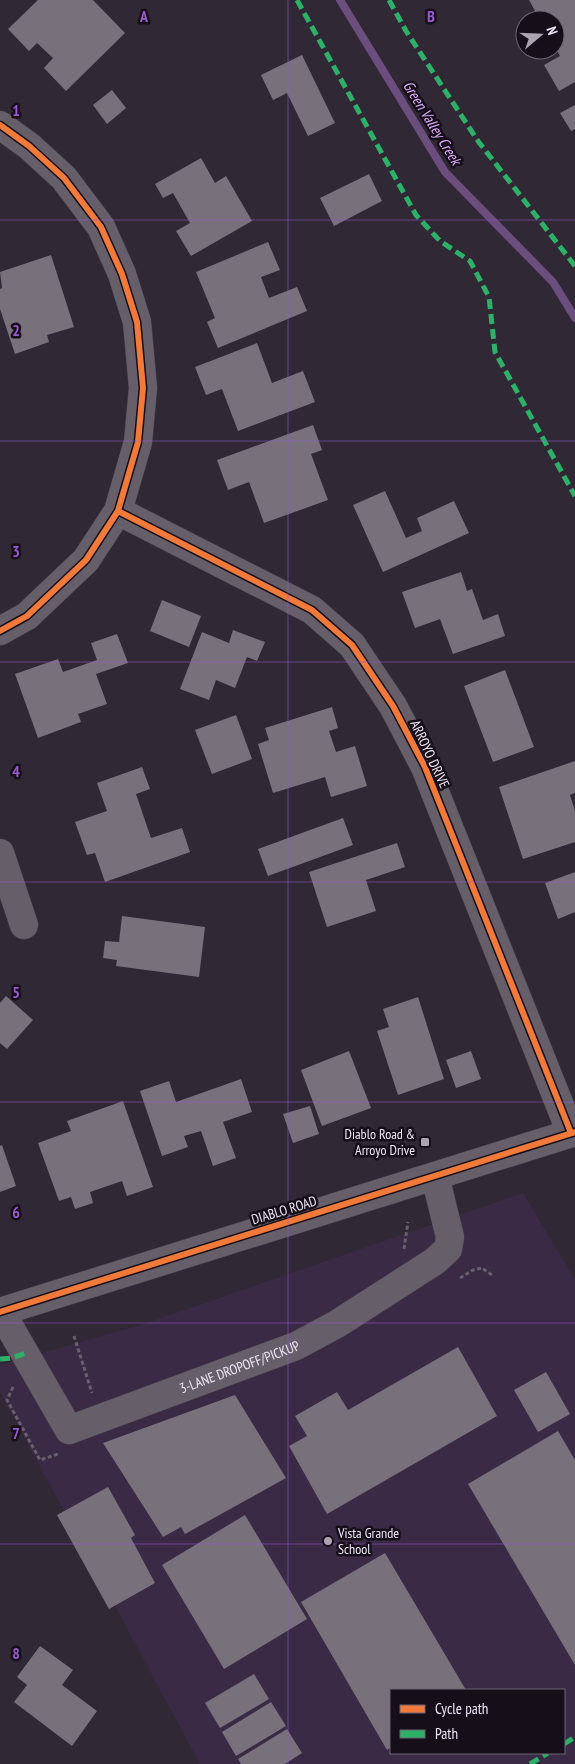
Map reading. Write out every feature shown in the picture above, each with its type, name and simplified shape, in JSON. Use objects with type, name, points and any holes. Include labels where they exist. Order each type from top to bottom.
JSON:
[{"type":"street","points":[[0,125],[29,146],[64,178],[101,227],[122,274],[137,322],[143,388],[138,442],[118,511],[86,560],[27,616],[0,631]]},
{"type":"street","name":"ARROYO DRIVE","points":[[118,511],[312,610],[352,645],[393,706],[424,767],[573,1132]]},
{"type":"street","points":[[0,853],[24,925]]},
{"type":"street","name":"DIABLO ROAD","points":[[1,1312],[573,1132]]},
{"type":"street","name":"3-LANE DROPOFF/PICKUP","points":[[1,1312],[69,1430],[296,1346],[337,1324],[435,1261],[448,1249],[450,1237],[434,1176]]},
{"type":"path","points":[[404,1250],[408,1222]]},
{"type":"path","points":[[74,1336],[92,1394],[101,1391]]},
{"type":"shaded area","name":"Vista Grande School","points":[[523,1193],[575,1280],[575,1764],[200,1764],[0,1392],[0,1365],[144,1324]]},
{"type":"building","points":[[38,0],[93,0],[125,33],[66,91],[44,68],[53,58],[37,43],[29,51],[8,29]]},
{"type":"building","points":[[529,0],[575,0],[575,82],[559,91],[544,65],[553,60],[565,60],[565,10],[534,10]]},
{"type":"building","points":[[302,55],[335,123],[308,136],[287,93],[273,100],[261,75]]},
{"type":"building","points":[[112,90],[126,108],[107,124],[93,105]]},
{"type":"building","points":[[575,105],[575,129],[571,131],[560,113]]},
{"type":"building","points":[[201,158],[215,183],[226,176],[252,221],[191,256],[176,231],[190,223],[173,193],[163,198],[155,184]]},
{"type":"building","points":[[369,174],[382,201],[334,226],[320,198]]},
{"type":"building","points":[[268,242],[280,270],[261,277],[269,298],[297,287],[307,311],[218,348],[207,322],[215,318],[196,272]]},
{"type":"building","points":[[51,255],[74,327],[47,335],[49,342],[15,354],[0,309],[0,289],[2,288],[0,272]]},
{"type":"building","points":[[257,343],[272,383],[303,371],[315,402],[238,431],[222,389],[206,395],[195,367]]},
{"type":"building","points":[[313,425],[322,450],[311,454],[328,500],[264,523],[249,482],[228,490],[217,460]]},
{"type":"building","points":[[385,491],[406,538],[422,531],[417,518],[454,501],[469,533],[383,572],[353,505]]},
{"type":"building","points":[[461,572],[467,591],[472,589],[483,620],[498,614],[505,636],[453,654],[440,619],[415,628],[402,592]]},
{"type":"building","points":[[162,600],[201,616],[189,647],[150,631]]},
{"type":"building","points":[[233,630],[265,642],[257,661],[247,657],[235,688],[216,680],[209,700],[180,689],[202,632],[229,643]]},
{"type":"building","points":[[117,634],[128,663],[96,674],[107,704],[78,714],[81,722],[38,738],[15,674],[58,659],[63,672],[97,660],[91,643]]},
{"type":"building","points":[[505,670],[534,747],[493,762],[464,686]]},
{"type":"building","points":[[332,707],[338,728],[329,731],[336,752],[355,746],[367,786],[331,797],[325,777],[273,793],[258,744],[269,740],[265,728]]},
{"type":"building","points":[[236,715],[252,759],[212,774],[195,730]]},
{"type":"building","points":[[575,761],[575,793],[570,795],[575,811],[575,842],[523,859],[499,787]]},
{"type":"building","points":[[142,767],[150,789],[136,794],[151,838],[182,828],[190,852],[105,882],[95,853],[87,855],[75,822],[107,811],[97,783]]},
{"type":"building","points":[[343,818],[353,845],[268,876],[258,849]]},
{"type":"building","points":[[397,843],[405,867],[366,880],[376,911],[327,927],[309,872]]},
{"type":"building","points":[[575,872],[575,912],[558,919],[545,883]]},
{"type":"building","points":[[122,916],[205,927],[199,977],[116,966],[117,960],[103,958],[105,941],[119,942]]},
{"type":"building","points":[[6,996],[33,1020],[7,1049],[0,1043],[0,1003]]},
{"type":"building","points":[[418,997],[444,1079],[398,1095],[377,1031],[389,1027],[383,1009]]},
{"type":"building","points":[[349,1051],[371,1108],[322,1126],[301,1070]]},
{"type":"building","points":[[471,1051],[481,1079],[456,1088],[446,1060]]},
{"type":"building","points":[[241,1079],[252,1112],[223,1122],[236,1158],[213,1166],[201,1131],[184,1136],[188,1147],[162,1156],[140,1091],[169,1081],[176,1102]]},
{"type":"building","points":[[123,1101],[153,1187],[127,1196],[122,1181],[90,1192],[93,1203],[75,1209],[71,1197],[59,1201],[38,1143],[71,1131],[67,1121]]},
{"type":"building","points":[[310,1106],[319,1134],[293,1143],[283,1114]]},
{"type":"building","points":[[2,1145],[16,1186],[0,1192],[0,1146]]},
{"type":"building","points":[[458,1347],[497,1416],[327,1514],[289,1446],[307,1436],[295,1416],[337,1392],[348,1410]]},
{"type":"building","points":[[546,1372],[570,1414],[538,1432],[514,1390]]},
{"type":"building","points":[[235,1395],[286,1478],[185,1534],[181,1527],[163,1537],[103,1443]]},
{"type":"building","points":[[558,1431],[575,1460],[575,1665],[468,1484]]},
{"type":"building","points":[[108,1487],[135,1535],[131,1538],[155,1583],[109,1609],[57,1515]]},
{"type":"building","points":[[245,1515],[307,1619],[224,1669],[162,1565]]},
{"type":"building","points":[[385,1553],[465,1689],[390,1689],[390,1748],[387,1750],[301,1602]]},
{"type":"building","points":[[40,1646],[73,1670],[62,1685],[97,1711],[72,1746],[14,1702],[27,1685],[17,1677]]},
{"type":"building","points":[[254,1674],[269,1699],[220,1728],[205,1703]]},
{"type":"building","points":[[271,1702],[286,1726],[236,1756],[222,1732]]},
{"type":"building","points":[[287,1729],[302,1753],[285,1764],[241,1764],[238,1759]]},
{"type":"waterway","name":"Green Valley Creek","points":[[340,0],[445,172],[553,282],[575,318]]},
{"type":"marked path","points":[[297,0],[416,215],[440,241],[470,261],[489,297],[495,352],[575,496]]},
{"type":"marked path","points":[[389,0],[406,31],[478,141],[575,266]]},
{"type":"marked path","points":[[0,1359],[12,1358],[26,1353]]},
{"type":"marked path","points":[[565,1743],[575,1737]]},
{"type":"marked path","points":[[530,1764],[546,1754]]},
{"type":"cycle path","points":[[0,125],[29,146],[64,178],[101,227],[122,274],[137,322],[143,388],[138,442],[118,511],[86,560],[27,616],[0,631]]},
{"type":"cycle path","points":[[118,511],[312,610],[352,645],[393,706],[425,767],[571,1133]]},
{"type":"cycle path","points":[[0,1312],[575,1132]]},
{"type":"place","name":"Diablo Road & Arroyo Drive","points":[[425,1142]]},
{"type":"place","name":"Vista Grande School","points":[[328,1541]]}]
